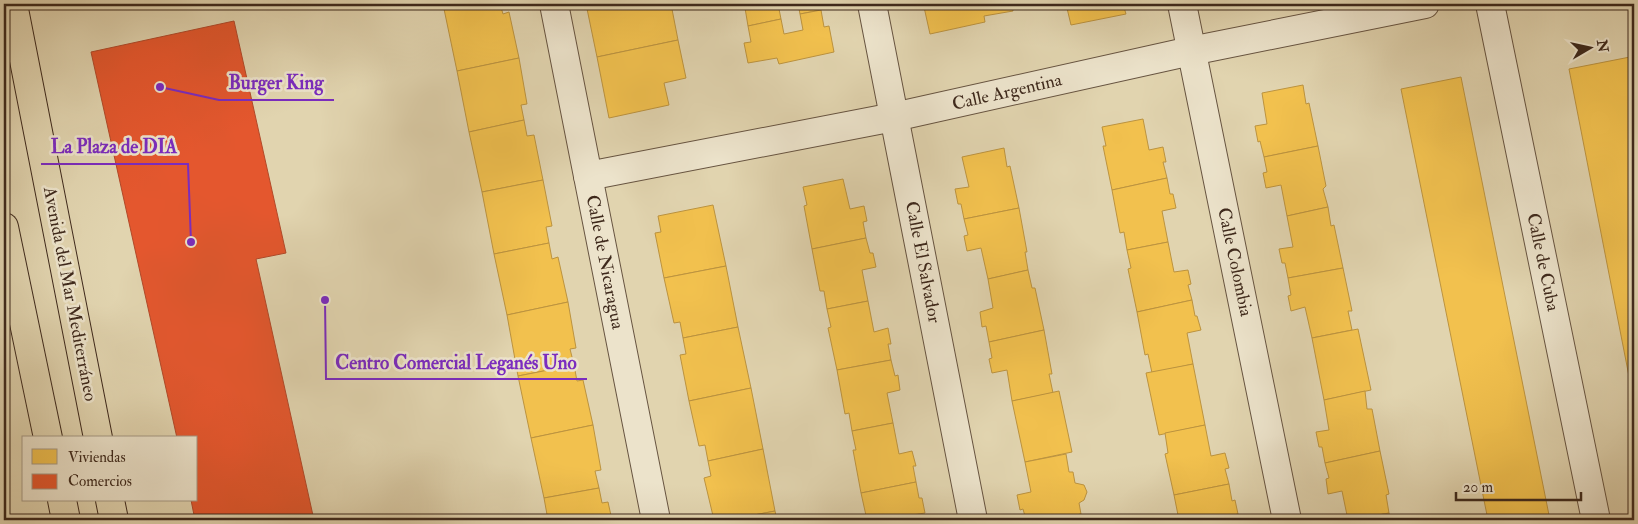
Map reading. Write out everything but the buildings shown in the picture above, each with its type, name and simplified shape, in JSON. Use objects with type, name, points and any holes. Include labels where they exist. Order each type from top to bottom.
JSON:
[{"type":"main road","name":"Avenida del Mar Mediterráneo","points":[[13,4],[98,436]]},
{"type":"main road","points":[[4,227],[48,436]]},
{"type":"main road","points":[[62,502],[66,520]]},
{"type":"main road","points":[[110,502],[114,520]]},
{"type":"street","name":"Calle de Nicaragua","points":[[554,4],[656,520]]},
{"type":"street","name":"Calle El Salvador","points":[[872,4],[973,520]]},
{"type":"street","name":"Calle Colombia","points":[[1182,4],[1287,520]]},
{"type":"street","name":"Calle Argentina","points":[[588,176],[894,117],[1191,50],[1425,4]]},
{"type":"street","name":"Calle de Cuba","points":[[1490,4],[1596,520]]},
{"type":"place","name":"Burger King","points":[[160,87]]},
{"type":"place","name":"La Plaza de DIA","points":[[191,242]]},
{"type":"place","name":"Centro Comercial Leganés Uno","points":[[325,300]]}]
